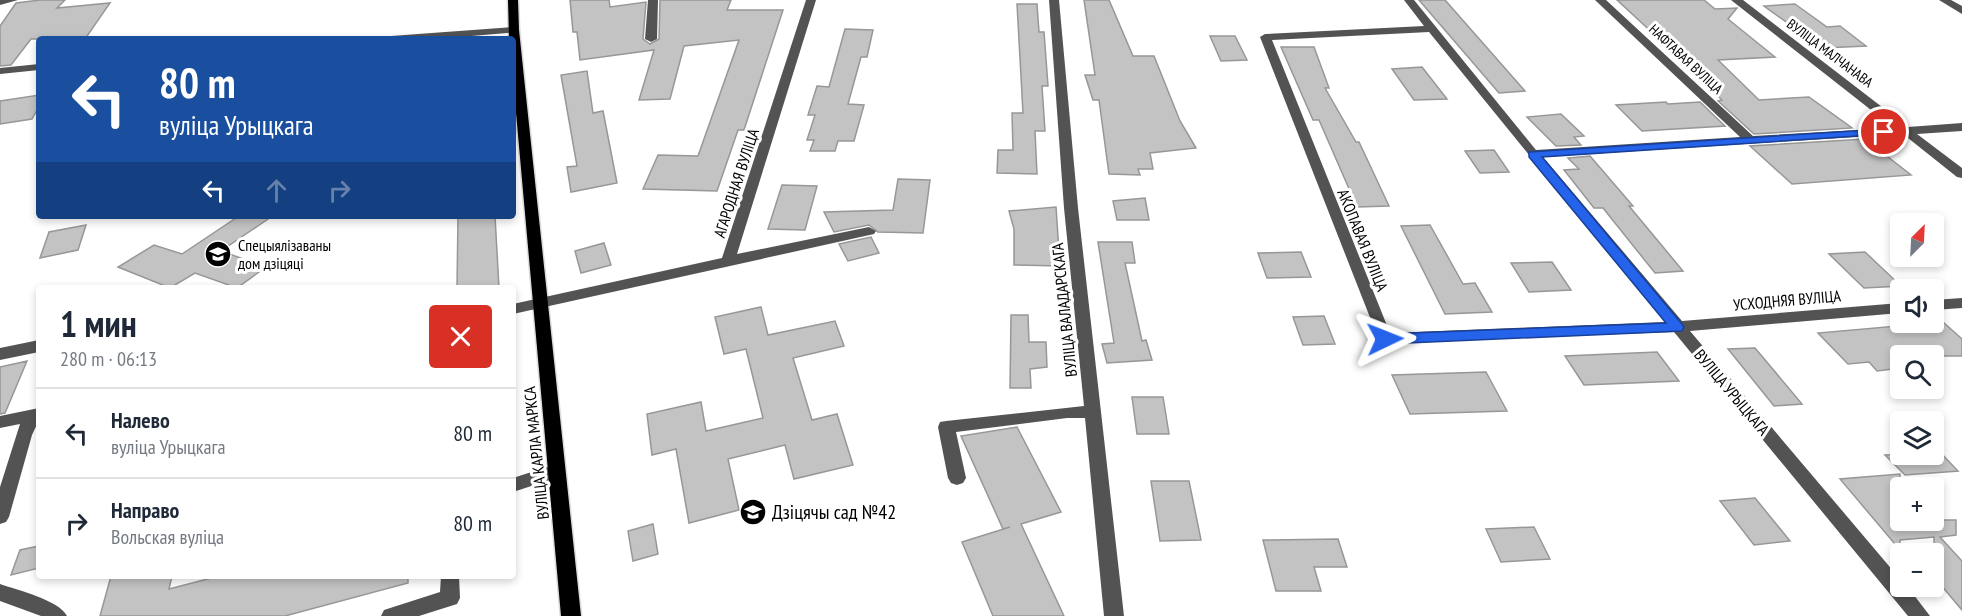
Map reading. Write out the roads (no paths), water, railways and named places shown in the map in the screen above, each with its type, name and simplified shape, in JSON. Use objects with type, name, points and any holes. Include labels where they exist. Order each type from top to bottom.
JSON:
[{"type":"main road","name":"ВУЛІЦА КАРЛА МАРКСА","points":[[513,0],[515,36]]},
{"type":"main road","name":"ВУЛІЦА КАРЛА МАРКСА","points":[[516,51],[571,616]]},
{"type":"street","points":[[0,2],[13,0]]},
{"type":"street","points":[[651,39],[653,0]]},
{"type":"street","name":"АГАРОДНАЯ ВУЛІЦА","points":[[516,308],[728,261],[811,0]]},
{"type":"street","name":"ВУЛІЦА ВАЛАДАРСКАГА","points":[[1054,0],[1071,208],[1114,616]]},
{"type":"street","name":"ВУЛІЦА УРЫЦКАГА","points":[[1409,0],[1533,154],[1920,616]]},
{"type":"street","name":"НАФТАВАЯ ВУЛІЦА","points":[[1600,0],[1751,141]]},
{"type":"street","name":"ВУЛІЦА МАЛЧАНАВА","points":[[1736,0],[1962,174]]},
{"type":"street","points":[[1944,0],[1962,11]]},
{"type":"street","name":"АКОПАВАЯ ВУЛІЦА","points":[[1433,29],[1265,37],[1385,339],[1677,327]]},
{"type":"street","points":[[432,36],[514,30]]},
{"type":"street","points":[[0,71],[36,68]]},
{"type":"street","points":[[1533,154],[1962,127]]},
{"type":"street","points":[[728,261],[869,231]]},
{"type":"street","points":[[1944,304],[1962,303]]},
{"type":"street","name":"УСХОДНЯЯ ВУЛІЦА","points":[[1677,327],[1890,309]]},
{"type":"street","points":[[0,354],[36,347]]},
{"type":"street","points":[[957,478],[946,427],[1067,412],[1093,412]]},
{"type":"street","points":[[0,422],[36,414]]},
{"type":"street","points":[[0,517],[24,435],[36,414]]},
{"type":"street","points":[[516,484],[556,471]]},
{"type":"street","points":[[391,616],[450,598],[450,579]]},
{"type":"street","points":[[0,592],[48,610],[57,616]]},
{"type":"place","name":"Спецыялізаваны дом дзіцяці","points":[[218,254]]},
{"type":"place","name":"Дзіцячы сад №42","points":[[753,512]]}]
